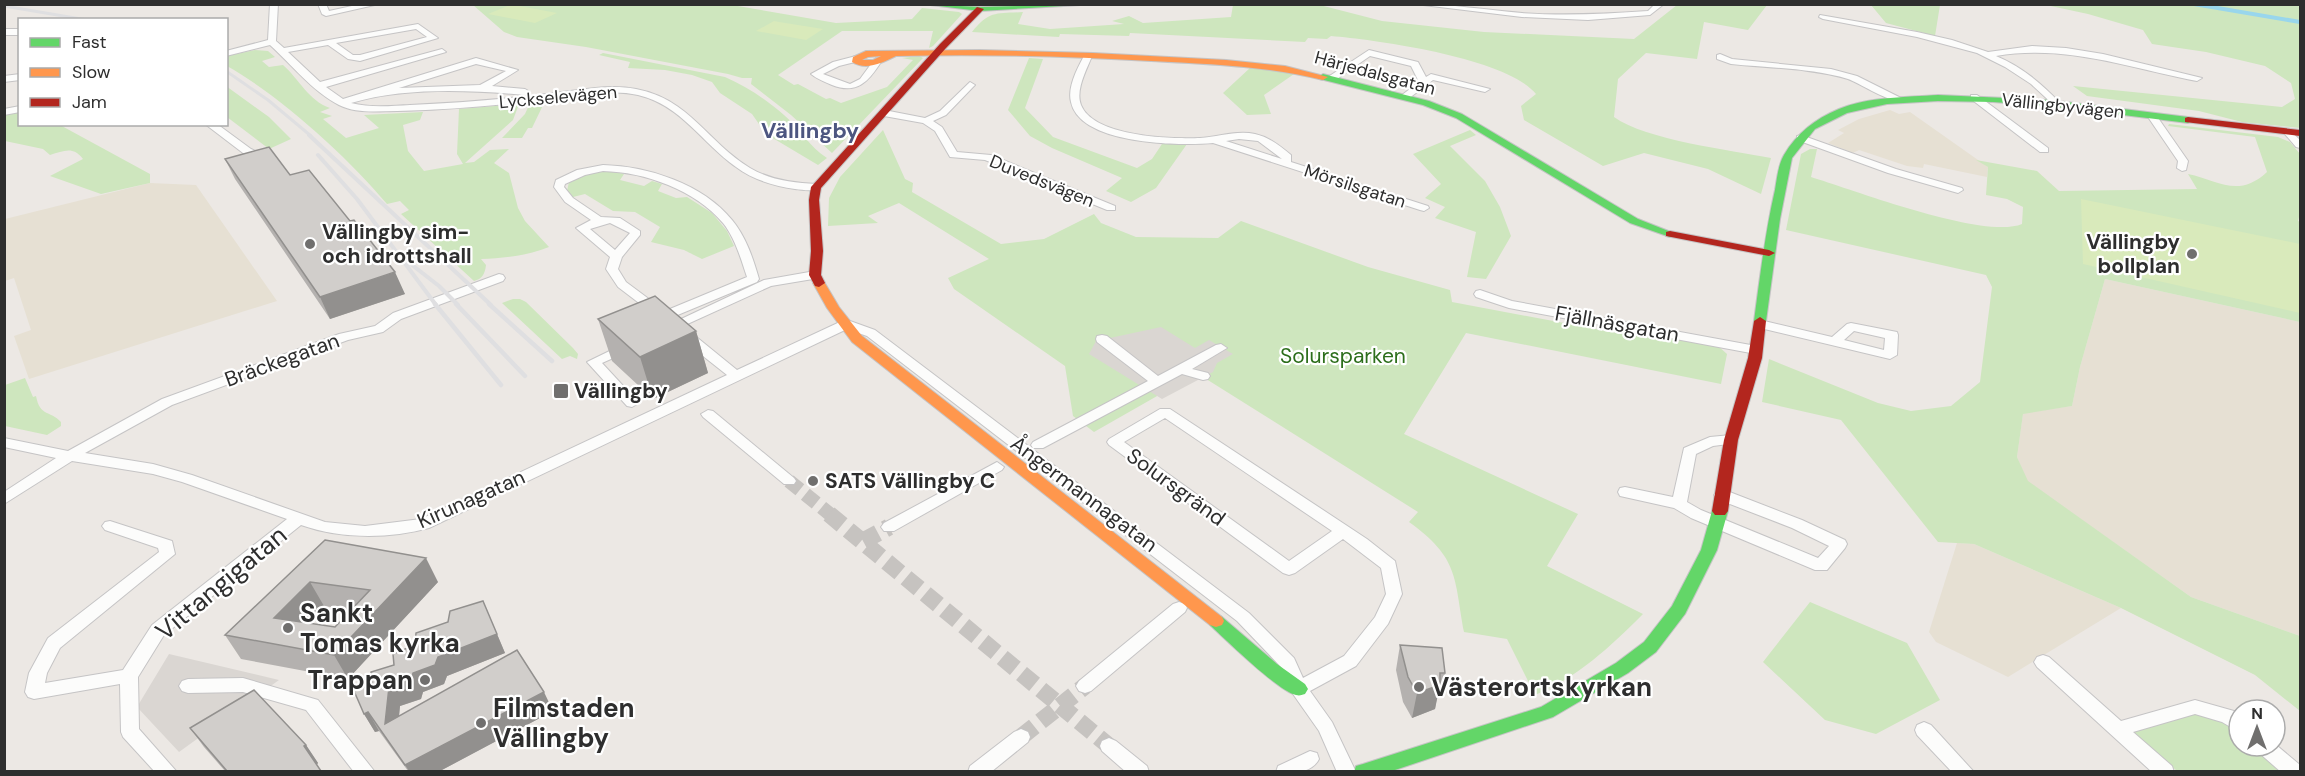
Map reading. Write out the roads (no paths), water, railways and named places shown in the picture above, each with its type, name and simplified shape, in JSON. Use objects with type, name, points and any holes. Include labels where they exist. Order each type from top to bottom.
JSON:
[{"type":"street","points":[[272,42],[274,4]]},
{"type":"street","points":[[322,4],[326,14],[375,4]]},
{"type":"street","points":[[926,4],[980,9],[1094,4]]},
{"type":"street","points":[[1419,4],[1522,15],[1588,18],[1650,13],[1660,4]]},
{"type":"street","points":[[846,324],[833,308],[815,274],[817,250],[814,200],[816,187],[980,9]]},
{"type":"street","points":[[1823,17],[1931,36],[1986,55],[2035,83],[2048,93],[2057,105]]},
{"type":"street","points":[[282,51],[329,42],[408,27],[418,26],[434,38],[360,58],[351,57],[329,42]]},
{"type":"street","points":[[272,42],[342,103]]},
{"type":"street","points":[[228,53],[272,42]]},
{"type":"street","points":[[1986,55],[2030,49],[2073,51],[2197,78]]},
{"type":"street","points":[[321,85],[442,52]]},
{"type":"street","points":[[895,53],[877,63],[860,84],[844,88],[816,74],[836,64],[866,54],[895,53],[938,52]]},
{"type":"street","name":"Härjedalsgatan","points":[[938,52],[1088,56],[1264,65],[1331,78],[1405,97],[1459,116],[1634,221],[1667,233],[1768,253]]},
{"type":"street","points":[[1331,78],[1369,53],[1415,64],[1424,83]]},
{"type":"street","name":"Mörsilsgatan","points":[[1088,56],[1074,96],[1076,106],[1095,124],[1114,132],[1146,139],[1183,142],[1245,135],[1259,137],[1269,140],[1287,158],[1286,164]]},
{"type":"street","name":"Vällingbyvägen","points":[[1720,57],[1731,61],[1831,72],[1854,78],[1898,99]]},
{"type":"street","points":[[856,59],[856,62],[860,63],[877,63]]},
{"type":"street","name":"Lyckselevägen","points":[[342,103],[476,61],[514,70],[482,88],[378,92]]},
{"type":"street","points":[[1405,97],[1431,77],[1485,89]]},
{"type":"street","points":[[884,113],[926,121],[943,113],[969,85]]},
{"type":"street","points":[[482,88],[530,92]]},
{"type":"street","name":"Lyckselevägen","points":[[342,103],[362,108],[497,102],[603,91],[636,91],[664,99],[702,128],[738,164],[759,177],[780,183],[816,187]]},
{"type":"street","name":"Vällingbyvägen","points":[[1974,97],[2044,150]]},
{"type":"street","name":"Vällingbyvägen","points":[[1363,771],[1547,712],[1622,668],[1650,646],[1679,610],[1709,550],[1718,523],[1731,440],[1750,381],[1756,350],[1768,253],[1778,194],[1788,157],[1812,127],[1833,115],[1869,103],[1898,99],[1974,97],[2295,133]]},
{"type":"street","name":"Vällingbyvägen","points":[[2153,117],[2183,161],[2182,168]]},
{"type":"street","name":"Duvedsvägen","points":[[926,121],[939,129],[954,155],[987,157],[1111,208]]},
{"type":"street","points":[[213,126],[247,151],[263,157]]},
{"type":"street","points":[[2295,133],[2301,145]]},
{"type":"street","points":[[1801,138],[1892,171],[1958,190]]},
{"type":"street","name":"Mörsilsgatan","points":[[1214,140],[1424,208]]},
{"type":"street","points":[[598,220],[569,200],[559,187],[560,182],[574,174],[604,168],[652,176],[694,194],[719,213],[744,249],[753,279],[664,316],[622,284],[612,269],[616,256],[636,233],[622,221],[598,220],[582,228],[616,256]]},
{"type":"street","points":[[659,332],[768,283],[815,274]]},
{"type":"street","name":"Bräckegatan","points":[[4,500],[69,456],[167,402],[344,337],[379,329],[397,316],[499,278]]},
{"type":"street","name":"Fjällnäsgatan","points":[[1480,294],[1509,304],[1756,350]]},
{"type":"street","name":"Kirunagatan","points":[[4,442],[69,456],[153,469],[187,478],[324,527],[364,531],[424,524],[846,324]]},
{"type":"street","name":"Ångermannagatan","points":[[846,324],[872,333],[1243,617],[1288,663],[1299,689],[1326,727],[1347,771]]},
{"type":"street","points":[[1760,324],[1834,342]]},
{"type":"street","points":[[682,332],[736,376]]},
{"type":"street","points":[[1102,339],[1157,382]]},
{"type":"street","points":[[632,403],[594,362],[638,342]]},
{"type":"street","points":[[1038,445],[1221,348]]},
{"type":"street","points":[[1181,370],[1203,376]]},
{"type":"street","name":"Solursgränd","points":[[1299,689],[1350,661],[1382,620],[1394,594],[1389,565],[1343,531],[1165,412],[1114,442],[1289,569],[1343,531]]},
{"type":"street","points":[[708,414],[789,481]]},
{"type":"street","points":[[1679,504],[1689,451],[1710,442],[1731,440]]},
{"type":"street","points":[[889,527],[997,467]]},
{"type":"street","points":[[1626,492],[1679,504],[1696,514],[1821,566],[1839,544],[1797,524],[1722,495]]},
{"type":"street","name":"Vittangigatan","points":[[129,676],[158,630],[298,519]]},
{"type":"street","points":[[110,526],[166,546],[167,554],[54,642],[38,674],[34,692],[129,676],[130,732],[168,771]]},
{"type":"street","points":[[1085,687],[1179,608]]},
{"type":"street","points":[[2043,663],[2165,771]]},
{"type":"street","points":[[188,687],[243,685],[312,705],[366,771]]},
{"type":"street","points":[[2118,729],[2195,707],[2227,716]]},
{"type":"street","points":[[1924,730],[1965,771]]},
{"type":"street","points":[[977,771],[1021,737]]},
{"type":"street","points":[[1109,746],[1140,771]]},
{"type":"street","points":[[2279,758],[2295,771]]},
{"type":"street","points":[[1285,771],[1310,759]]},
{"type":"waterway","points":[[2194,4],[2300,22]]},
{"type":"tunnel","points":[[789,481],[831,515]]},
{"type":"tunnel","points":[[829,514],[1060,706]]},
{"type":"tunnel","points":[[863,541],[889,527]]},
{"type":"tunnel","points":[[1060,706],[1085,686]]},
{"type":"tunnel","points":[[1021,737],[1060,706]]},
{"type":"tunnel","points":[[1060,706],[1109,746]]},
{"type":"railway","points":[[4,6],[75,18]]},
{"type":"railway","points":[[228,72],[268,100],[311,136]]},
{"type":"railway","points":[[309,135],[491,305]]},
{"type":"railway","points":[[318,155],[357,199],[436,305]]},
{"type":"railway","points":[[407,261],[439,286],[458,305]]},
{"type":"railway","points":[[435,304],[501,385]]},
{"type":"railway","points":[[456,304],[525,376]]},
{"type":"railway","points":[[489,304],[552,361]]},
{"type":"place","name":"Vällingby sim- och idrottshall","points":[[310,244]]},
{"type":"place","name":"Vällingby bollplan","points":[[2192,254]]},
{"type":"place","name":"Vällingby","points":[[561,391]]},
{"type":"place","name":"SATS Vällingby C","points":[[813,481]]},
{"type":"place","name":"Sankt Tomas kyrka","points":[[288,628]]},
{"type":"place","name":"Trappan","points":[[425,680]]},
{"type":"place","name":"Västerortskyrkan","points":[[1419,687]]},
{"type":"place","name":"Filmstaden Vällingby","points":[[481,723]]},
{"type":"district","name":"Vällingby","points":[[810,130]]},
{"type":"park label","name":"Solursparken","points":[[1343,356]]}]
